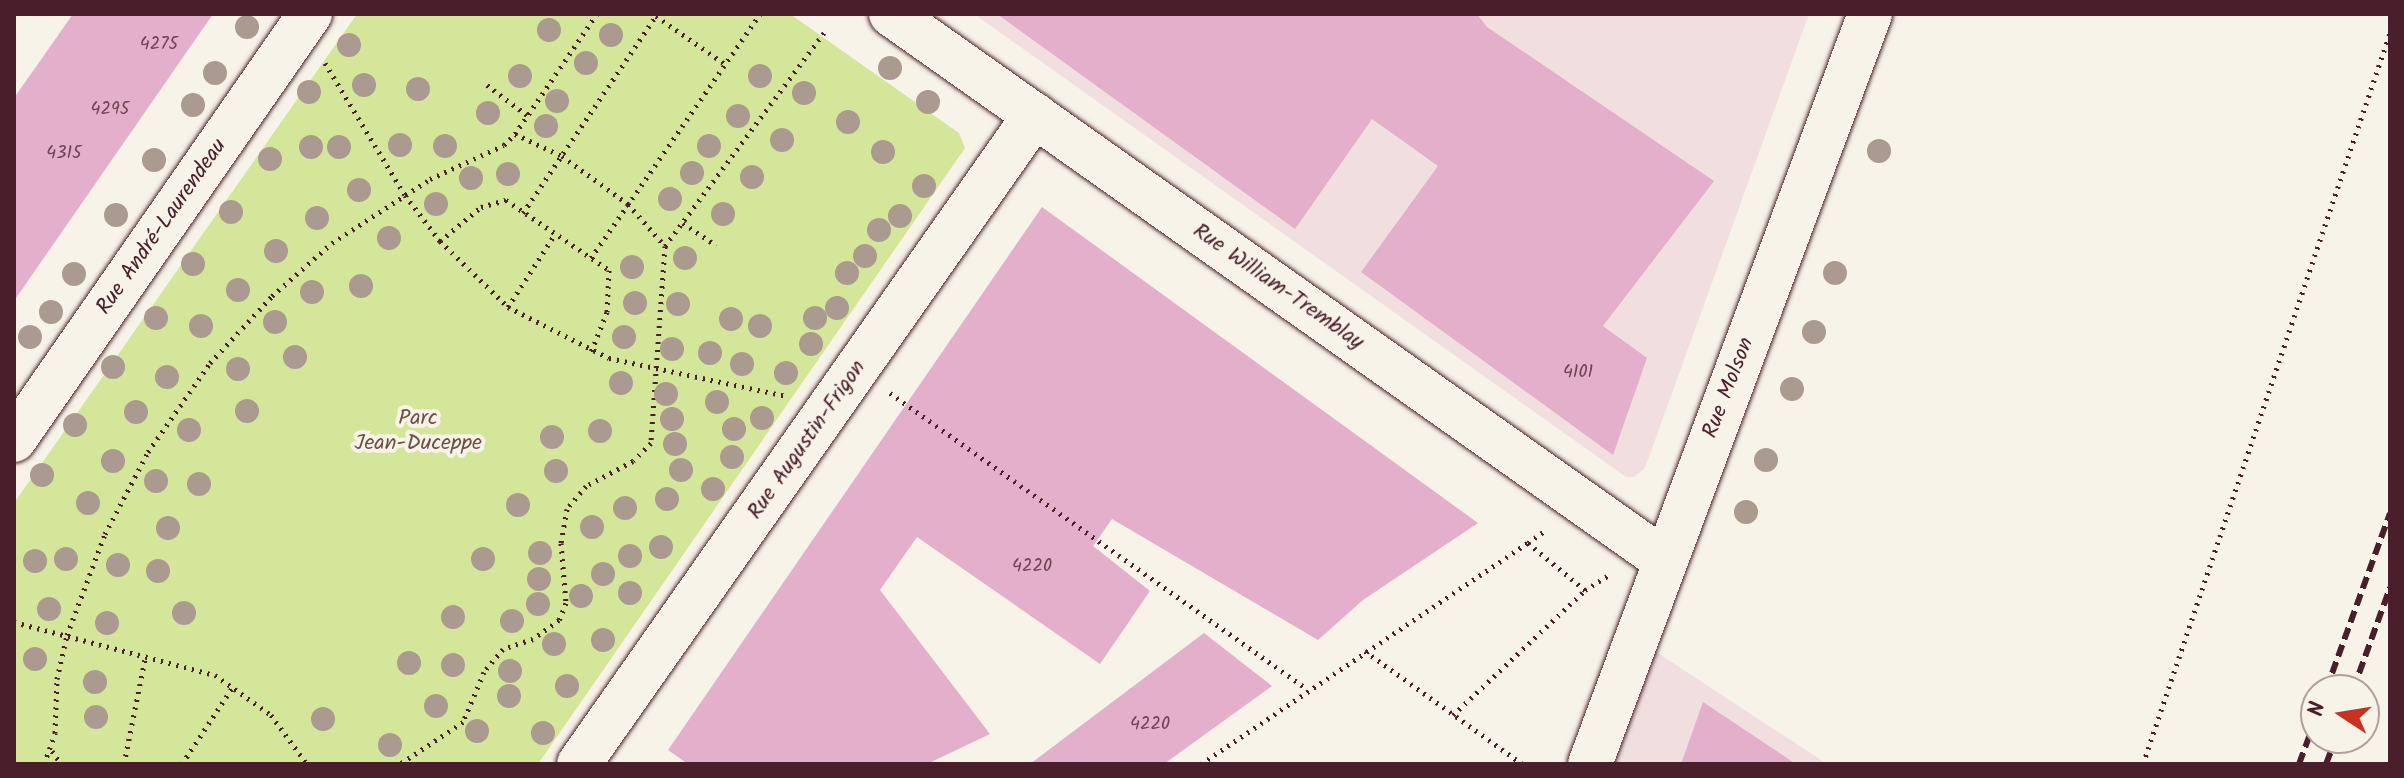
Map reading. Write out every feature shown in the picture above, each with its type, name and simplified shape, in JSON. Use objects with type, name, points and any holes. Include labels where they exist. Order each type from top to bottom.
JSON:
[{"type":"street","name":"Rue André-Laurendeau","points":[[14,440],[310,14]]},
{"type":"street","name":"Rue William-Tremblay","points":[[891,14],[1664,560]]},
{"type":"street","name":"Rue Molson","points":[[1590,764],[1870,14]]},
{"type":"street","name":"Rue Augustin-Frigon","points":[[579,764],[1035,115]]},
{"type":"path","points":[[44,764],[52,751],[67,635],[123,496],[210,363],[299,270],[405,195],[504,145],[528,116],[597,14]]},
{"type":"path","points":[[591,258],[760,14]]},
{"type":"path","points":[[523,213],[656,15],[725,64]]},
{"type":"path","points":[[400,764],[463,722],[484,672],[503,649],[533,639],[559,620],[566,603],[561,543],[567,509],[586,486],[633,461],[651,443],[665,246],[825,31]]},
{"type":"path","points":[[2143,764],[2390,33]]},
{"type":"path","points":[[321,56],[405,195],[440,241],[508,307],[591,352],[800,398]]},
{"type":"path","points":[[487,85],[528,116]]},
{"type":"path","points":[[515,134],[562,156],[628,204],[665,246]]},
{"type":"path","points":[[440,241],[468,216],[498,201],[523,213],[609,270],[611,284],[607,312],[591,352]]},
{"type":"path","points":[[683,223],[716,245]]},
{"type":"path","points":[[508,307],[555,234]]},
{"type":"path","points":[[889,393],[1307,689]]},
{"type":"path","points":[[1201,764],[1307,689],[1546,530]]},
{"type":"path","points":[[1528,543],[1585,590]]},
{"type":"path","points":[[1453,715],[1585,590],[1609,575]]},
{"type":"path","points":[[14,622],[190,665],[234,685],[271,715],[307,764]]},
{"type":"path","points":[[1365,651],[1522,764]]},
{"type":"path","points":[[124,764],[146,654]]},
{"type":"path","points":[[182,764],[234,685]]},
{"type":"path","points":[[52,751],[61,764]]},
{"type":"shaded area","points":[[974,14],[1809,14],[1645,468],[1634,477],[1626,477]]},
{"type":"shaded area","points":[[1635,638],[1827,764],[1590,764]]},
{"type":"green space","name":"Parc Jean-Duceppe","points":[[357,14],[790,14],[959,133],[965,148],[538,764],[14,764],[14,503]]},
{"type":"building","points":[[73,14],[213,14],[14,301],[14,98]]},
{"type":"building","points":[[997,14],[1477,14],[1487,27],[1714,181],[1603,326],[1647,358],[1613,455],[1361,272],[1438,166],[1372,119],[1295,229]]},
{"type":"building","points":[[1042,207],[1478,523],[1363,600],[1318,640],[1112,519],[1093,546],[1150,591],[1100,664],[917,537],[880,590],[990,734],[927,764],[688,764],[668,750]]},
{"type":"building","points":[[1204,633],[1272,686],[1164,764],[1030,764]]},
{"type":"building","points":[[1703,702],[1796,764],[1681,764]]},
{"type":"railway","points":[[2332,674],[2390,513]]},
{"type":"railway","points":[[2359,674],[2390,588]]},
{"type":"railway","points":[[2299,764],[2303,754]]},
{"type":"railway","points":[[2326,764],[2330,754]]}]
